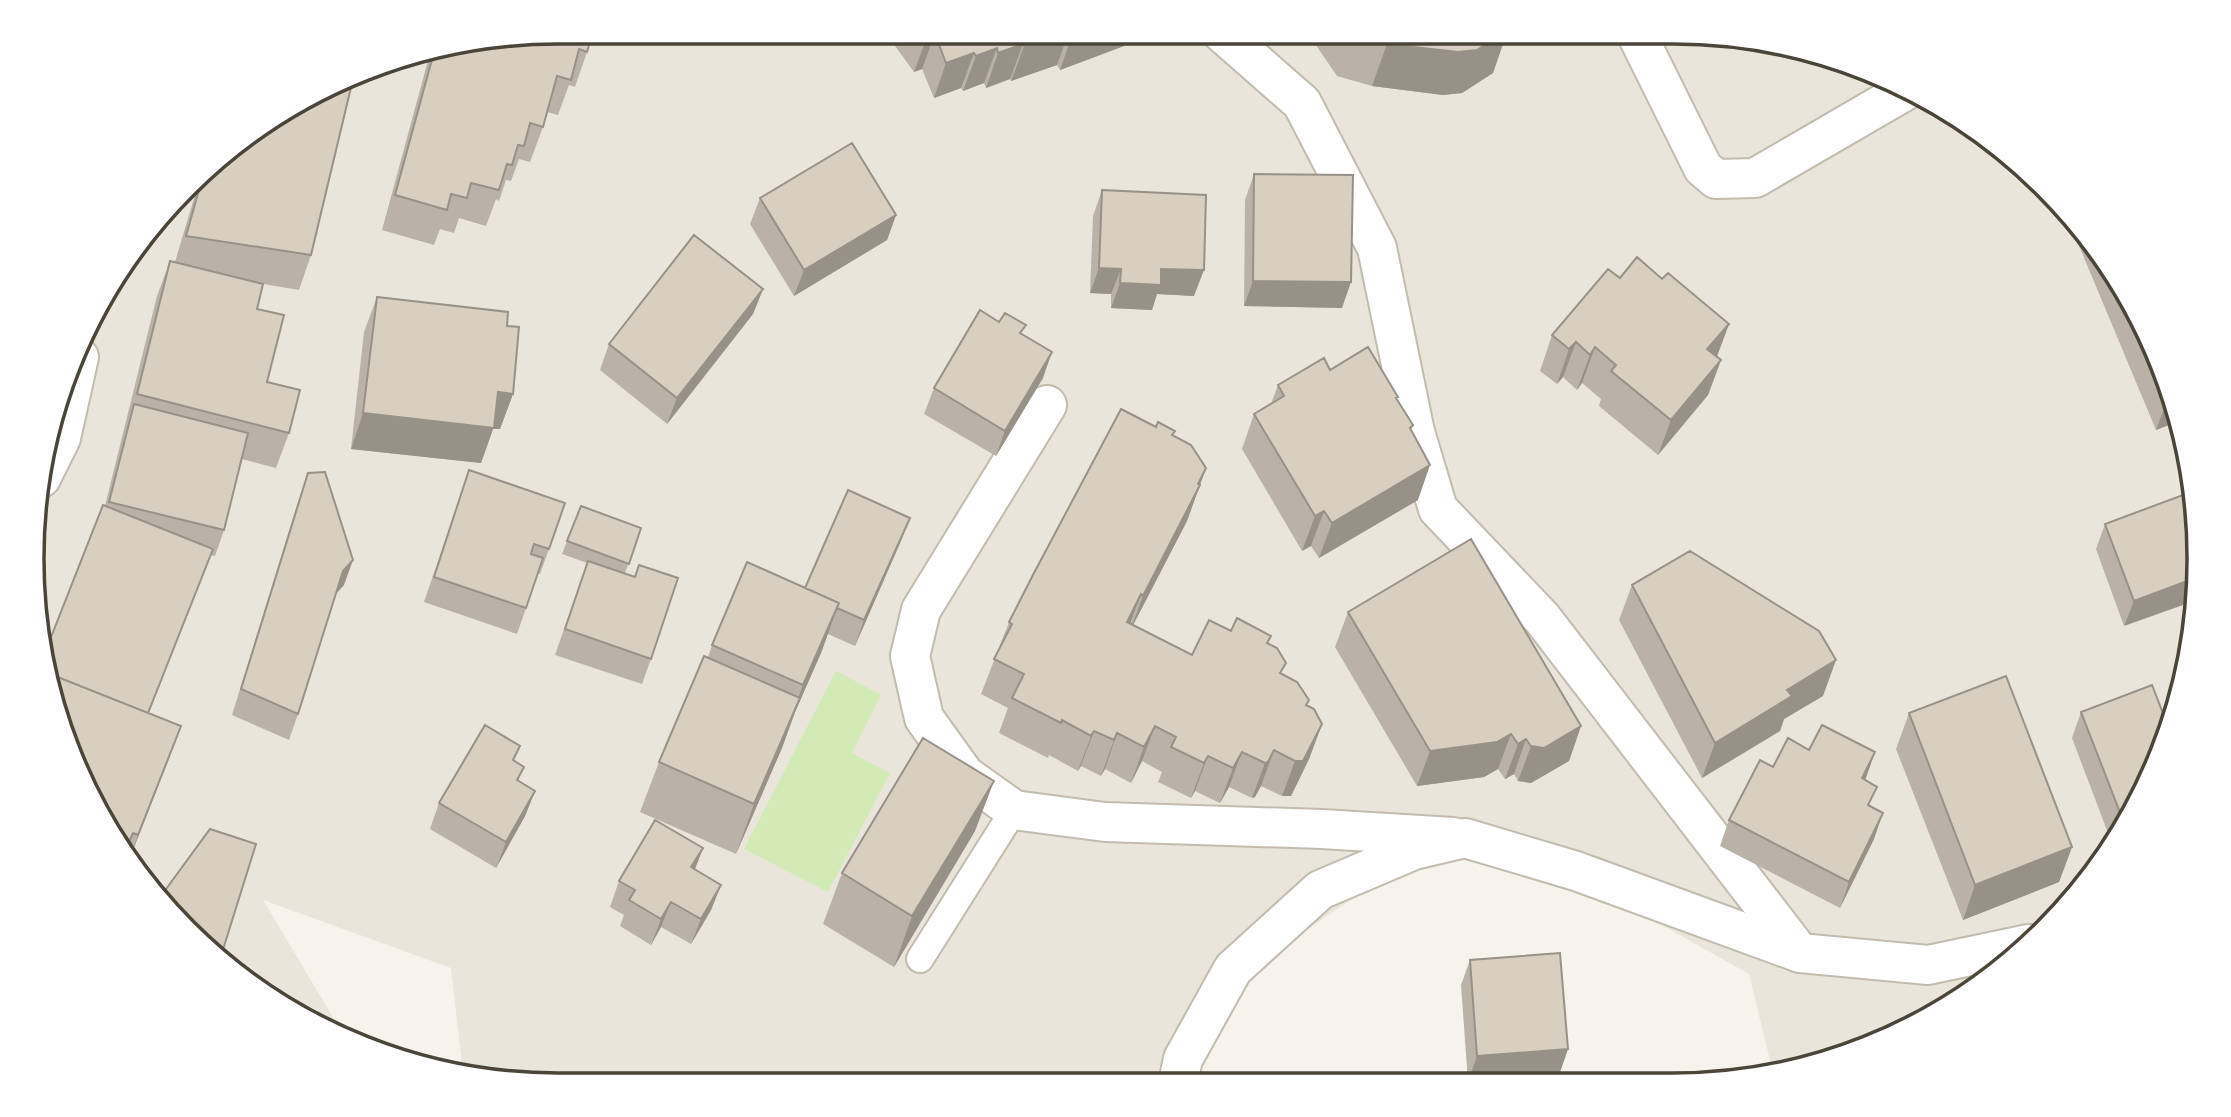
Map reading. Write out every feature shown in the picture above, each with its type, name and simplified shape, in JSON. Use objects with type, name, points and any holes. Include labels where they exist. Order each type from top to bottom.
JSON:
[{"type":"street","points":[[1235,44],[1302,103],[1377,247],[1415,432],[1438,509],[1542,618],[1800,953]]},
{"type":"street","points":[[1641,44],[1703,168],[1716,179],[1755,178],[1898,96]]},
{"type":"street","points":[[56,448],[61,438],[71,393]]},
{"type":"street","points":[[1047,405],[921,610],[910,656],[924,718],[965,775],[1014,810],[1105,822],[1465,838],[1576,871],[1800,953],[1928,965],[2010,948]]},
{"type":"street","points":[[1180,1073],[1183,1059],[1233,969],[1320,890],[1414,850],[1465,838]]},
{"type":"lane","points":[[920,959],[1014,810]]},
{"type":"shaded area","points":[[558,44],[1672,44],[1740,48],[1773,54],[1838,71],[1900,97],[1958,131],[2012,171],[2060,219],[2081,245],[2118,301],[2148,362],[2170,425],[2183,491],[2186,525],[2183,626],[2170,692],[2160,724],[2118,816],[2081,872],[2060,898],[2012,946],[1986,967],[1930,1004],[1900,1020],[1838,1046],[1806,1056],[1771,1063],[1749,974],[1471,818],[1195,1006],[1178,1073],[558,1073],[491,1069],[462,1064],[451,968],[263,900],[336,1022],[273,986],[219,946],[171,898],[150,872],[113,816],[97,786],[71,724],[61,692],[48,626],[45,525],[54,458],[71,393],[97,331],[131,273],[171,219],[219,171],[245,150],[301,113],[362,83],[425,61],[491,48]]},
{"type":"green space","points":[[836,671],[881,695],[852,753],[890,773],[828,892],[744,849]]},
{"type":"building","points":[[589,44],[587,52],[579,49],[571,80],[557,76],[543,127],[530,123],[524,146],[518,145],[512,165],[507,164],[499,190],[471,183],[467,198],[451,194],[447,210],[395,195],[432,60],[491,48]]},
{"type":"building","points":[[939,44],[1023,44],[998,53],[997,48],[976,56],[974,53],[946,63]]},
{"type":"building","points":[[1387,44],[1486,44],[1477,50],[1458,52]]},
{"type":"building","points":[[351,88],[311,255],[186,236],[199,191],[219,171],[245,150],[301,113]]},
{"type":"building","points":[[852,143],[896,215],[804,270],[760,198]]},
{"type":"building","points":[[1254,174],[1353,175],[1351,282],[1253,281]]},
{"type":"building","points":[[1102,190],[1206,195],[1204,270],[1161,269],[1161,285],[1120,283],[1121,269],[1099,268]]},
{"type":"building","points":[[694,235],[763,289],[677,398],[609,344]]},
{"type":"building","points":[[1637,257],[1662,279],[1668,273],[1729,324],[1707,349],[1721,360],[1671,420],[1611,371],[1616,365],[1595,347],[1590,355],[1576,342],[1569,349],[1552,335],[1608,269],[1620,278]]},
{"type":"building","points":[[170,261],[263,284],[257,309],[284,315],[267,382],[300,390],[289,433],[137,394]]},
{"type":"building","points":[[377,297],[508,312],[507,326],[519,327],[513,394],[498,392],[494,428],[363,413]]},
{"type":"building","points":[[980,310],[999,322],[1005,313],[1026,325],[1020,333],[1052,352],[1005,431],[934,388]]},
{"type":"building","points":[[1368,347],[1413,425],[1410,428],[1430,465],[1332,523],[1324,511],[1315,516],[1254,414],[1284,396],[1278,385],[1324,358],[1330,370]]},
{"type":"building","points":[[134,404],[248,433],[224,530],[109,502]]},
{"type":"building","points":[[1121,409],[1156,427],[1158,422],[1175,431],[1172,435],[1191,445],[1206,468],[1198,484],[1200,485],[1127,622],[1192,655],[1209,620],[1231,631],[1237,618],[1271,636],[1267,643],[1277,648],[1286,663],[1280,673],[1297,682],[1309,700],[1306,705],[1314,709],[1322,724],[1303,761],[1295,761],[1274,750],[1265,763],[1242,752],[1233,768],[1208,756],[1204,763],[1171,747],[1176,737],[1155,726],[1144,747],[1117,733],[1114,740],[1094,731],[1091,736],[1012,698],[1024,674],[994,659],[1012,624],[1009,622]]},
{"type":"building","points":[[469,470],[565,503],[549,549],[534,544],[531,554],[543,558],[526,608],[434,577]]},
{"type":"building","points":[[325,472],[353,560],[343,571],[298,714],[241,689],[308,473]]},
{"type":"building","points":[[848,490],[910,518],[864,620],[837,608],[839,603],[805,588]]},
{"type":"building","points":[[2183,495],[2186,581],[2134,601],[2105,524]]},
{"type":"building","points":[[103,505],[213,549],[148,713],[58,677],[50,639]]},
{"type":"building","points":[[581,506],[641,528],[629,564],[567,541]]},
{"type":"building","points":[[1471,539],[1581,726],[1544,748],[1531,746],[1526,739],[1518,744],[1511,734],[1497,742],[1430,751],[1348,612]]},
{"type":"building","points":[[1690,551],[1819,631],[1836,660],[1787,690],[1792,696],[1715,743],[1632,585]]},
{"type":"building","points":[[588,561],[635,577],[639,565],[678,578],[651,659],[565,629]]},
{"type":"building","points":[[747,562],[839,603],[803,685],[712,645]]},
{"type":"building","points":[[704,656],[800,698],[754,804],[659,762]]},
{"type":"building","points":[[2006,676],[2072,847],[1975,885],[1909,713]]},
{"type":"building","points":[[58,677],[181,726],[138,835],[133,833],[129,841],[97,786],[71,724]]},
{"type":"building","points":[[2152,685],[2163,714],[2148,755],[2120,812],[2081,712]]},
{"type":"building","points":[[485,725],[520,746],[513,760],[524,767],[517,780],[535,791],[506,842],[439,803]]},
{"type":"building","points":[[1822,725],[1875,752],[1862,778],[1877,787],[1868,805],[1883,813],[1849,882],[1729,820],[1760,760],[1773,767],[1788,738],[1809,750]]},
{"type":"building","points":[[923,738],[994,781],[912,916],[842,873]]},
{"type":"building","points":[[655,820],[703,848],[691,867],[721,885],[701,919],[671,902],[661,919],[629,900],[635,890],[619,881]]},
{"type":"building","points":[[210,829],[256,844],[223,949],[165,891]]},
{"type":"building","points":[[1560,953],[1568,1049],[1477,1056],[1470,960]]}]
